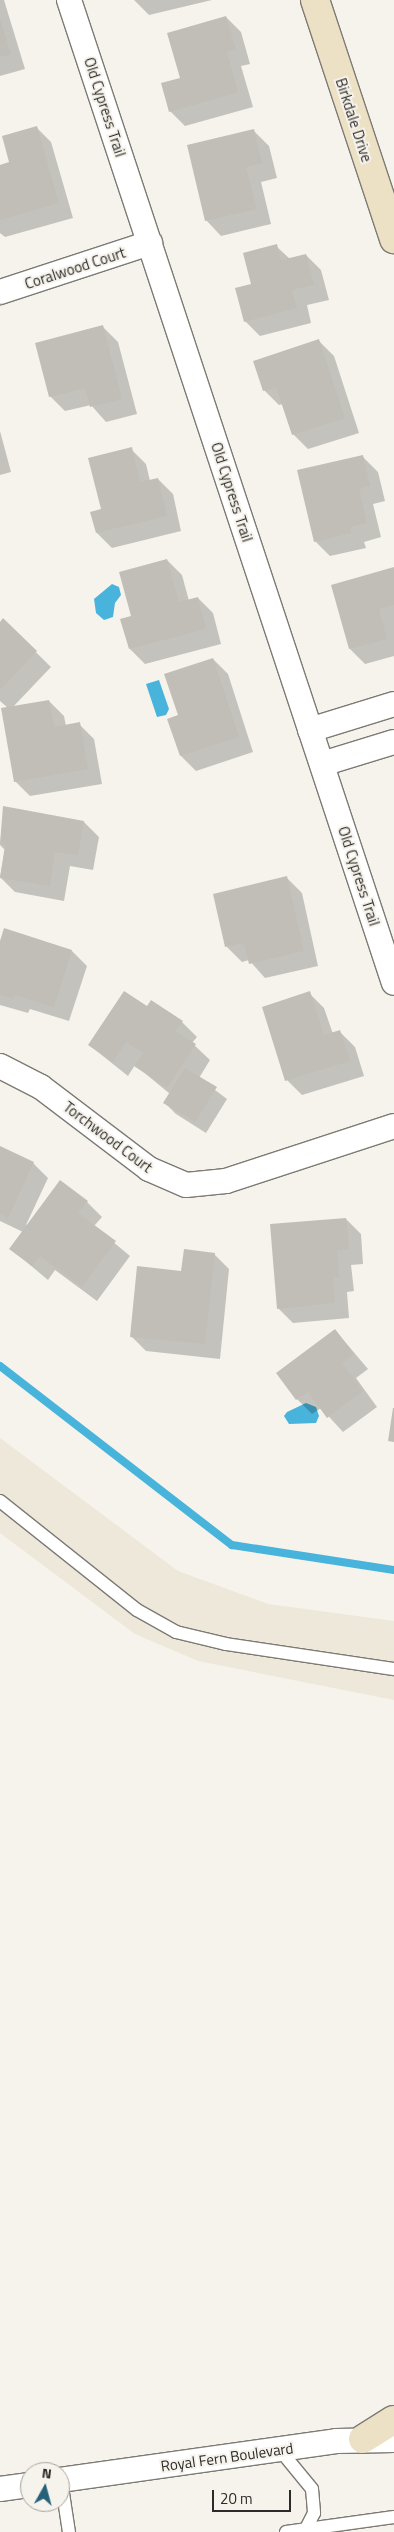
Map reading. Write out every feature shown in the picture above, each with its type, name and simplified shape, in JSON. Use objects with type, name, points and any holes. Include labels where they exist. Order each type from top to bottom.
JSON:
[{"type":"street","name":"Old Cypress Trail","points":[[69,0],[394,984]]},
{"type":"street","name":"Birkdale Drive","points":[[315,0],[394,239]]},
{"type":"street","name":"Coralwood Court","points":[[0,292],[150,243]]},
{"type":"street","points":[[310,730],[394,704]]},
{"type":"street","points":[[322,764],[394,742]]},
{"type":"street","name":"Torchwood Court","points":[[0,1066],[48,1092],[149,1169],[186,1185],[226,1181],[394,1126]]},
{"type":"street","points":[[363,2439],[394,2420]]},
{"type":"street","name":"Royal Fern Boulevard","points":[[70,2479],[363,2439],[394,2440]]},
{"type":"street","points":[[0,2489],[20,2486]]},
{"type":"lane","points":[[0,1502],[137,1610],[176,1632],[226,1644],[394,1669]]},
{"type":"lane","points":[[280,2450],[312,2489],[314,2513],[306,2529]]},
{"type":"lane","points":[[66,2512],[69,2532]]},
{"type":"lane","points":[[286,2532],[394,2517]]},
{"type":"shaded area","points":[[0,1438],[178,1571],[268,1604],[394,1621],[394,1700],[198,1661],[135,1634],[0,1533]]},
{"type":"water","points":[[112,584],[119,587],[121,595],[115,603],[113,617],[104,620],[96,613],[94,599]]},
{"type":"water","points":[[159,680],[169,709],[166,715],[157,717],[146,684]]},
{"type":"water","points":[[306,1403],[316,1407],[319,1416],[316,1423],[289,1424],[284,1416],[287,1412]]},
{"type":"building","points":[[226,16],[236,49],[227,52],[238,92],[169,112],[161,83],[180,78],[167,33]]},
{"type":"building","points":[[0,19],[11,54],[0,57]]},
{"type":"building","points":[[37,126],[59,203],[0,220],[0,165],[9,162],[2,136]]},
{"type":"building","points":[[254,129],[262,163],[246,167],[257,209],[205,221],[187,145]]},
{"type":"building","points":[[277,244],[281,260],[306,254],[314,285],[292,290],[297,308],[244,322],[235,288],[251,284],[243,253]]},
{"type":"building","points":[[103,325],[122,399],[90,407],[85,388],[49,397],[35,343]]},
{"type":"building","points":[[319,339],[345,418],[292,435],[276,387],[263,391],[253,361]]},
{"type":"building","points":[[132,447],[140,482],[158,478],[167,516],[96,533],[90,512],[101,509],[88,458]]},
{"type":"building","points":[[363,455],[370,486],[359,489],[367,523],[350,527],[351,533],[314,542],[297,470]]},
{"type":"building","points":[[167,559],[179,602],[198,597],[206,629],[129,649],[120,619],[131,616],[119,572]]},
{"type":"building","points":[[394,567],[394,605],[379,609],[387,639],[349,649],[331,585]]},
{"type":"building","points":[[3,618],[37,651],[0,690],[0,622]]},
{"type":"building","points":[[213,658],[239,737],[180,756],[167,719],[178,715],[164,674]]},
{"type":"building","points":[[49,700],[54,727],[80,722],[88,769],[14,782],[1,708]]},
{"type":"building","points":[[3,806],[84,821],[78,855],[55,852],[50,886],[0,878],[5,845],[0,844]]},
{"type":"building","points":[[287,876],[304,951],[249,964],[244,943],[225,947],[213,894]]},
{"type":"building","points":[[4,928],[72,950],[54,1007],[15,995],[13,999],[0,995],[0,941]]},
{"type":"building","points":[[124,991],[147,1006],[151,1000],[183,1021],[175,1031],[196,1044],[167,1088],[134,1066],[143,1053],[126,1042],[113,1062],[88,1045]]},
{"type":"building","points":[[310,991],[324,1035],[340,1030],[350,1061],[285,1081],[262,1007]]},
{"type":"building","points":[[185,1068],[217,1087],[195,1122],[163,1103]]},
{"type":"building","points":[[0,1146],[34,1162],[8,1218],[0,1214]]},
{"type":"building","points":[[60,1180],[88,1201],[78,1213],[116,1241],[82,1287],[40,1256],[32,1266],[9,1249]]},
{"type":"building","points":[[346,1218],[349,1249],[337,1250],[339,1277],[333,1277],[335,1303],[277,1309],[270,1224]]},
{"type":"building","points":[[184,1249],[215,1253],[205,1344],[130,1337],[137,1266],[181,1271]]},
{"type":"building","points":[[335,1329],[354,1354],[342,1363],[363,1391],[327,1418],[308,1392],[296,1400],[276,1373]]},
{"type":"building","points":[[394,1408],[394,1442],[388,1441]]},
{"type":"waterway","points":[[0,1366],[232,1545],[394,1570]]}]
